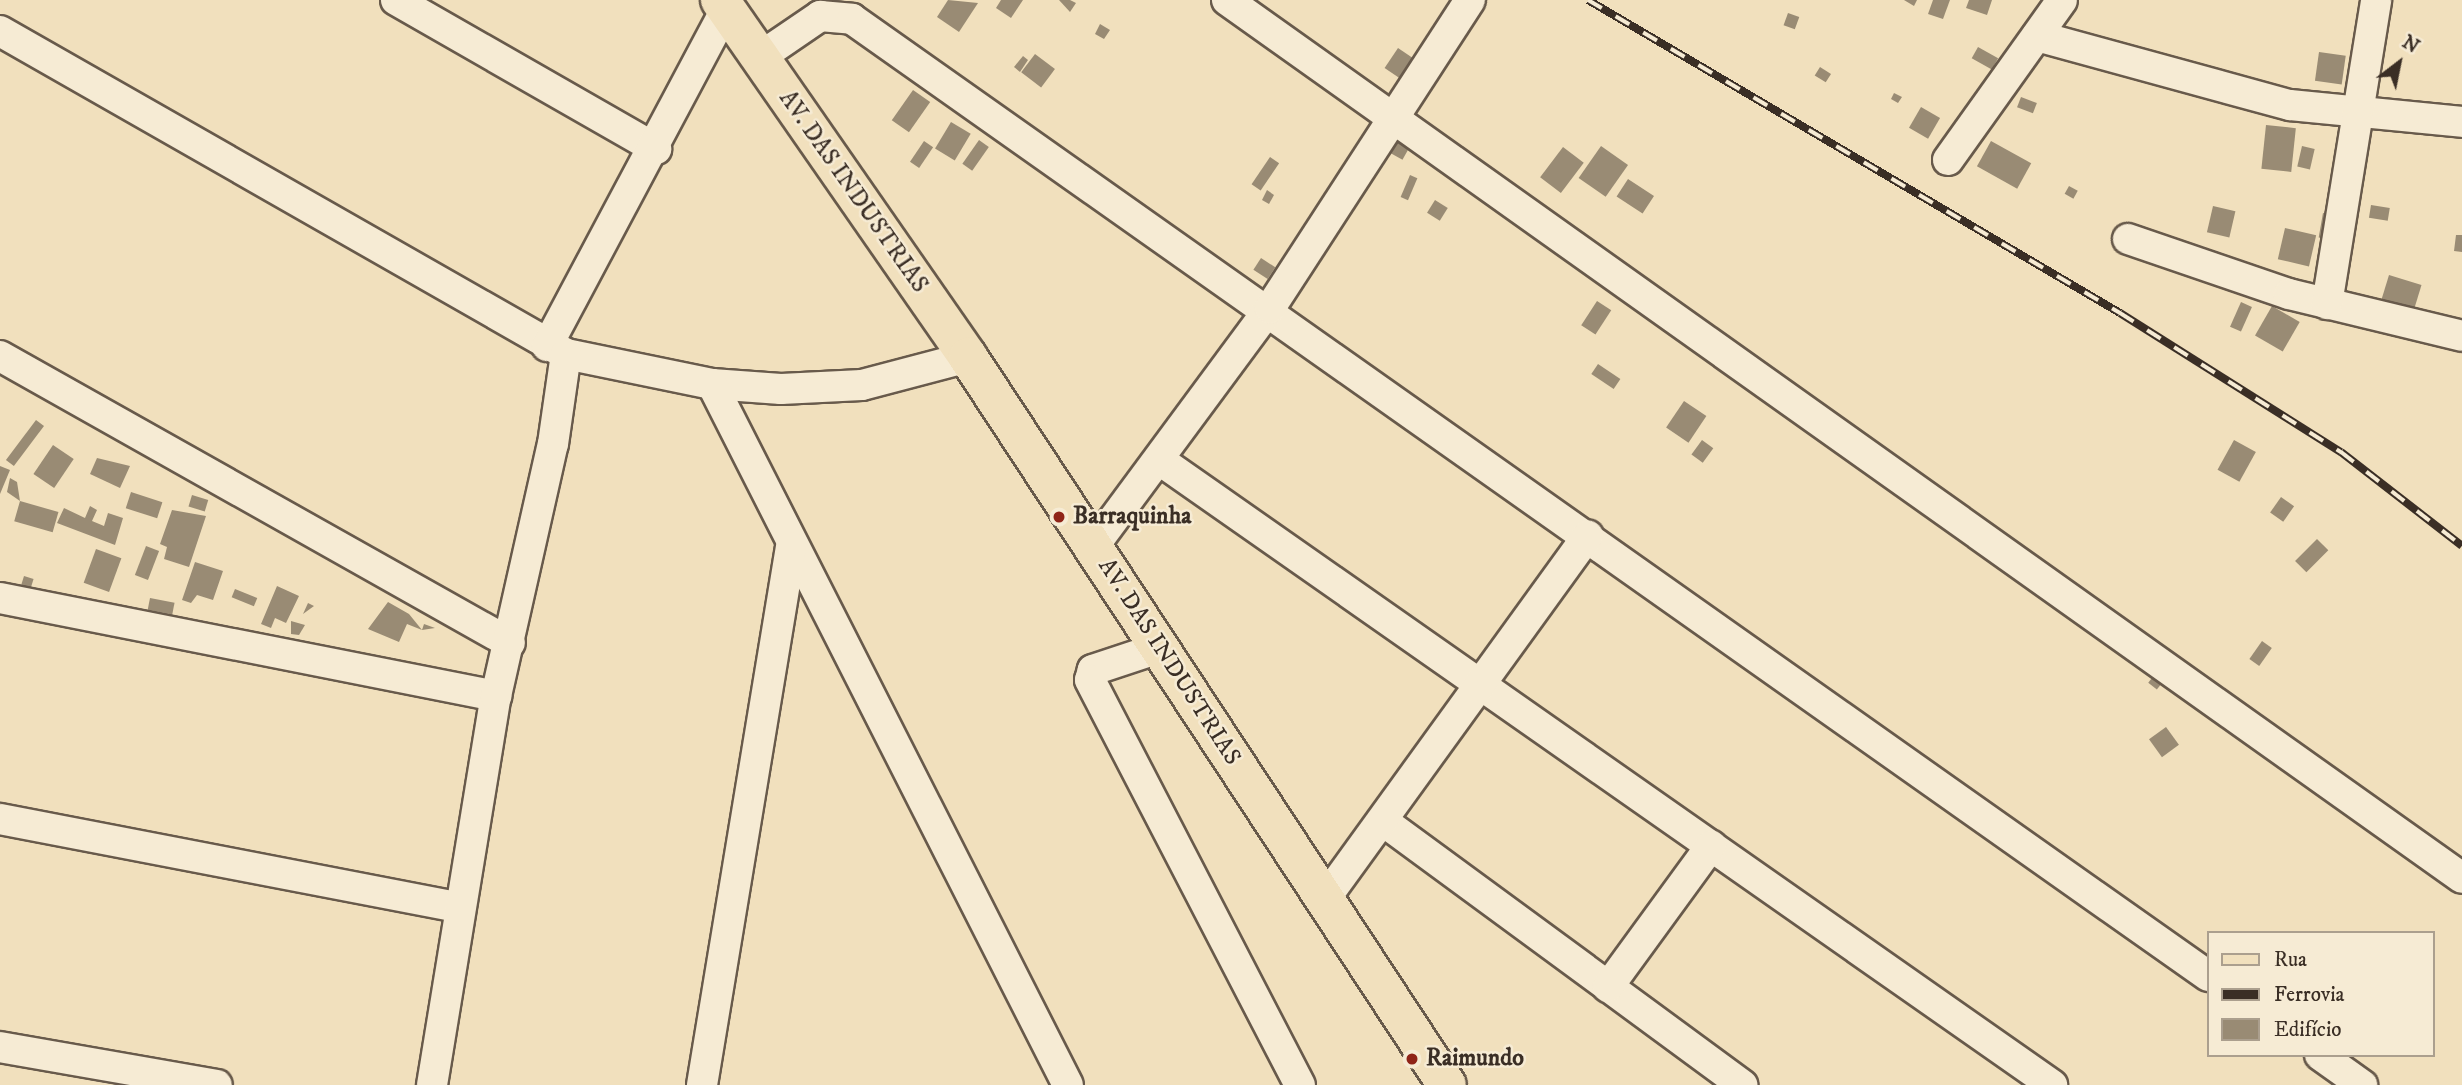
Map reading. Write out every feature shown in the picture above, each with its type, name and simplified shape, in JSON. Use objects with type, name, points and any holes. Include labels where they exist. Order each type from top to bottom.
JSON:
[{"type":"main road","name":"AV. DAS INDUSTRIAS","points":[[723,5],[968,357],[1447,1085]]},
{"type":"street","points":[[396,0],[656,149]]},
{"type":"street","points":[[1227,0],[2462,878]]},
{"type":"street","points":[[1093,547],[1161,461],[1270,308],[1470,0]]},
{"type":"street","points":[[1948,160],[2062,0]]},
{"type":"street","points":[[2327,304],[2361,113],[2376,0]]},
{"type":"street","points":[[432,1085],[459,906],[496,696],[510,643],[557,350],[723,5]]},
{"type":"street","points":[[760,57],[820,16],[852,19],[1270,308],[2206,975]]},
{"type":"street","points":[[0,31],[557,350],[712,384],[862,385],[968,357]]},
{"type":"street","points":[[2037,36],[2290,105],[2462,122]]},
{"type":"street","points":[[2127,239],[2327,304],[2462,336]]},
{"type":"street","points":[[0,356],[510,643]]},
{"type":"street","points":[[712,384],[791,547],[828,607],[1068,1085]]},
{"type":"street","points":[[1161,461],[2052,1085]]},
{"type":"street","points":[[1324,900],[1587,535]]},
{"type":"street","points":[[702,1085],[791,547]]},
{"type":"street","points":[[0,598],[496,696]]},
{"type":"street","points":[[1159,648],[1093,670],[1090,680],[1300,1085]]},
{"type":"street","points":[[0,819],[459,906]]},
{"type":"street","points":[[1383,821],[1742,1085]]},
{"type":"street","points":[[1608,987],[1711,846]]},
{"type":"street","points":[[0,1046],[140,1079],[217,1085]]},
{"type":"street","points":[[2323,1057],[2362,1085]]},
{"type":"building","points":[[948,0],[978,3],[959,32],[937,17]]},
{"type":"building","points":[[1001,0],[1023,0],[1011,18],[996,8]]},
{"type":"building","points":[[1059,0],[1070,0],[1076,3],[1070,12]]},
{"type":"building","points":[[1904,0],[1917,0],[1914,6]]},
{"type":"building","points":[[1933,0],[1950,0],[1943,19],[1928,14]]},
{"type":"building","points":[[1969,0],[1992,0],[1987,15],[1966,8]]},
{"type":"building","points":[[1788,13],[1799,17],[1795,29],[1784,25]]},
{"type":"building","points":[[1100,24],[1110,30],[1104,39],[1095,34]]},
{"type":"building","points":[[1978,47],[1998,58],[1992,70],[1972,58]]},
{"type":"building","points":[[1398,48],[1419,62],[1405,82],[1385,68]]},
{"type":"building","points":[[2319,52],[2346,56],[2342,84],[2315,81]]},
{"type":"building","points":[[1035,54],[1055,69],[1041,87],[1021,72]]},
{"type":"building","points":[[1023,56],[1028,60],[1020,72],[1014,67]]},
{"type":"building","points":[[1820,67],[1831,74],[1826,82],[1815,75]]},
{"type":"building","points":[[913,90],[930,102],[909,132],[892,120]]},
{"type":"building","points":[[1894,93],[1902,97],[1898,103],[1891,99]]},
{"type":"building","points":[[2021,97],[2037,103],[2033,113],[2017,107]]},
{"type":"building","points":[[1921,107],[1940,118],[1928,139],[1909,128]]},
{"type":"building","points":[[951,122],[971,134],[955,160],[935,149]]},
{"type":"building","points":[[2266,125],[2296,128],[2291,172],[2261,169]]},
{"type":"building","points":[[1394,138],[1410,147],[1402,160],[1387,151]]},
{"type":"building","points":[[979,140],[989,147],[972,171],[962,164]]},
{"type":"building","points":[[924,141],[933,147],[919,168],[910,162]]},
{"type":"building","points":[[1991,141],[2031,163],[2017,189],[1977,166]]},
{"type":"building","points":[[1601,146],[1628,165],[1606,197],[1579,178]]},
{"type":"building","points":[[2302,146],[2315,149],[2310,169],[2297,166]]},
{"type":"building","points":[[1563,147],[1584,163],[1561,193],[1540,177]]},
{"type":"building","points":[[1270,157],[1279,163],[1261,191],[1252,184]]},
{"type":"building","points":[[1410,175],[1417,178],[1408,200],[1401,197]]},
{"type":"building","points":[[1628,179],[1654,196],[1643,213],[1617,197]]},
{"type":"building","points":[[2069,186],[2078,191],[2073,199],[2065,194]]},
{"type":"building","points":[[1267,190],[1274,195],[1269,204],[1262,200]]},
{"type":"building","points":[[1435,200],[1448,208],[1440,221],[1427,213]]},
{"type":"building","points":[[2371,205],[2390,208],[2388,221],[2369,218]]},
{"type":"building","points":[[2213,206],[2235,211],[2229,237],[2207,232]]},
{"type":"building","points":[[2323,213],[2334,215],[2329,240],[2319,238]]},
{"type":"building","points":[[2285,228],[2316,235],[2309,266],[2278,259]]},
{"type":"building","points":[[2456,235],[2462,235],[2462,252],[2454,251]]},
{"type":"building","points":[[1261,258],[1275,267],[1268,279],[1253,270]]},
{"type":"building","points":[[2389,275],[2422,285],[2413,312],[2381,302]]},
{"type":"building","points":[[1597,301],[1611,310],[1595,335],[1581,325]]},
{"type":"building","points":[[2241,302],[2252,307],[2241,332],[2230,327]]},
{"type":"building","points":[[2272,306],[2300,322],[2283,351],[2255,335]]},
{"type":"building","points":[[1598,364],[1620,379],[1614,389],[1591,374]]},
{"type":"building","points":[[1684,401],[1706,416],[1688,443],[1666,428]]},
{"type":"building","points":[[36,420],[44,426],[14,466],[6,460]]},
{"type":"building","points":[[1702,440],[1713,448],[1703,463],[1691,455]]},
{"type":"building","points":[[2234,440],[2256,452],[2239,482],[2218,470]]},
{"type":"building","points":[[53,445],[74,459],[54,488],[33,474]]},
{"type":"building","points":[[97,458],[130,466],[120,488],[90,474]]},
{"type":"building","points":[[0,466],[10,470],[0,494]]},
{"type":"building","points":[[10,478],[17,482],[20,501],[7,492]]},
{"type":"building","points":[[131,492],[162,502],[157,518],[126,508]]},
{"type":"building","points":[[192,495],[208,500],[205,511],[188,506]]},
{"type":"building","points":[[2281,497],[2294,506],[2283,522],[2270,513]]},
{"type":"building","points":[[20,501],[58,512],[53,532],[14,521]]},
{"type":"building","points":[[90,506],[97,510],[92,521],[104,526],[108,513],[123,518],[115,545],[57,523],[64,508],[85,518]]},
{"type":"building","points":[[172,510],[206,516],[189,567],[164,559],[167,547],[160,544]]},
{"type":"building","points":[[2317,539],[2328,550],[2306,572],[2295,561]]},
{"type":"building","points":[[146,546],[159,551],[148,580],[135,575]]},
{"type":"building","points":[[96,549],[121,558],[109,592],[84,583]]},
{"type":"building","points":[[195,562],[223,571],[213,600],[197,595],[191,603],[182,600]]},
{"type":"building","points":[[24,576],[34,579],[29,593],[20,590]]},
{"type":"building","points":[[277,586],[299,596],[286,623],[275,618],[271,628],[261,624]]},
{"type":"building","points":[[235,589],[257,598],[254,606],[232,597]]},
{"type":"building","points":[[150,598],[175,603],[172,615],[148,610]]},
{"type":"building","points":[[388,602],[409,614],[422,630],[407,624],[399,642],[368,629]]},
{"type":"building","points":[[308,603],[314,606],[303,614]]},
{"type":"building","points":[[291,621],[305,625],[299,635],[291,634]]},
{"type":"building","points":[[424,624],[435,628],[422,630]]},
{"type":"building","points":[[2262,641],[2272,648],[2259,666],[2249,659]]},
{"type":"building","points":[[2155,674],[2164,681],[2157,689],[2148,683]]},
{"type":"building","points":[[2166,727],[2179,745],[2162,757],[2149,739]]},
{"type":"railway","points":[[1588,0],[2120,313],[2341,452],[2462,546]]},
{"type":"place","name":"Barraquinha","points":[[1059,517]]},
{"type":"place","name":"Raimundo","points":[[1412,1059]]}]
